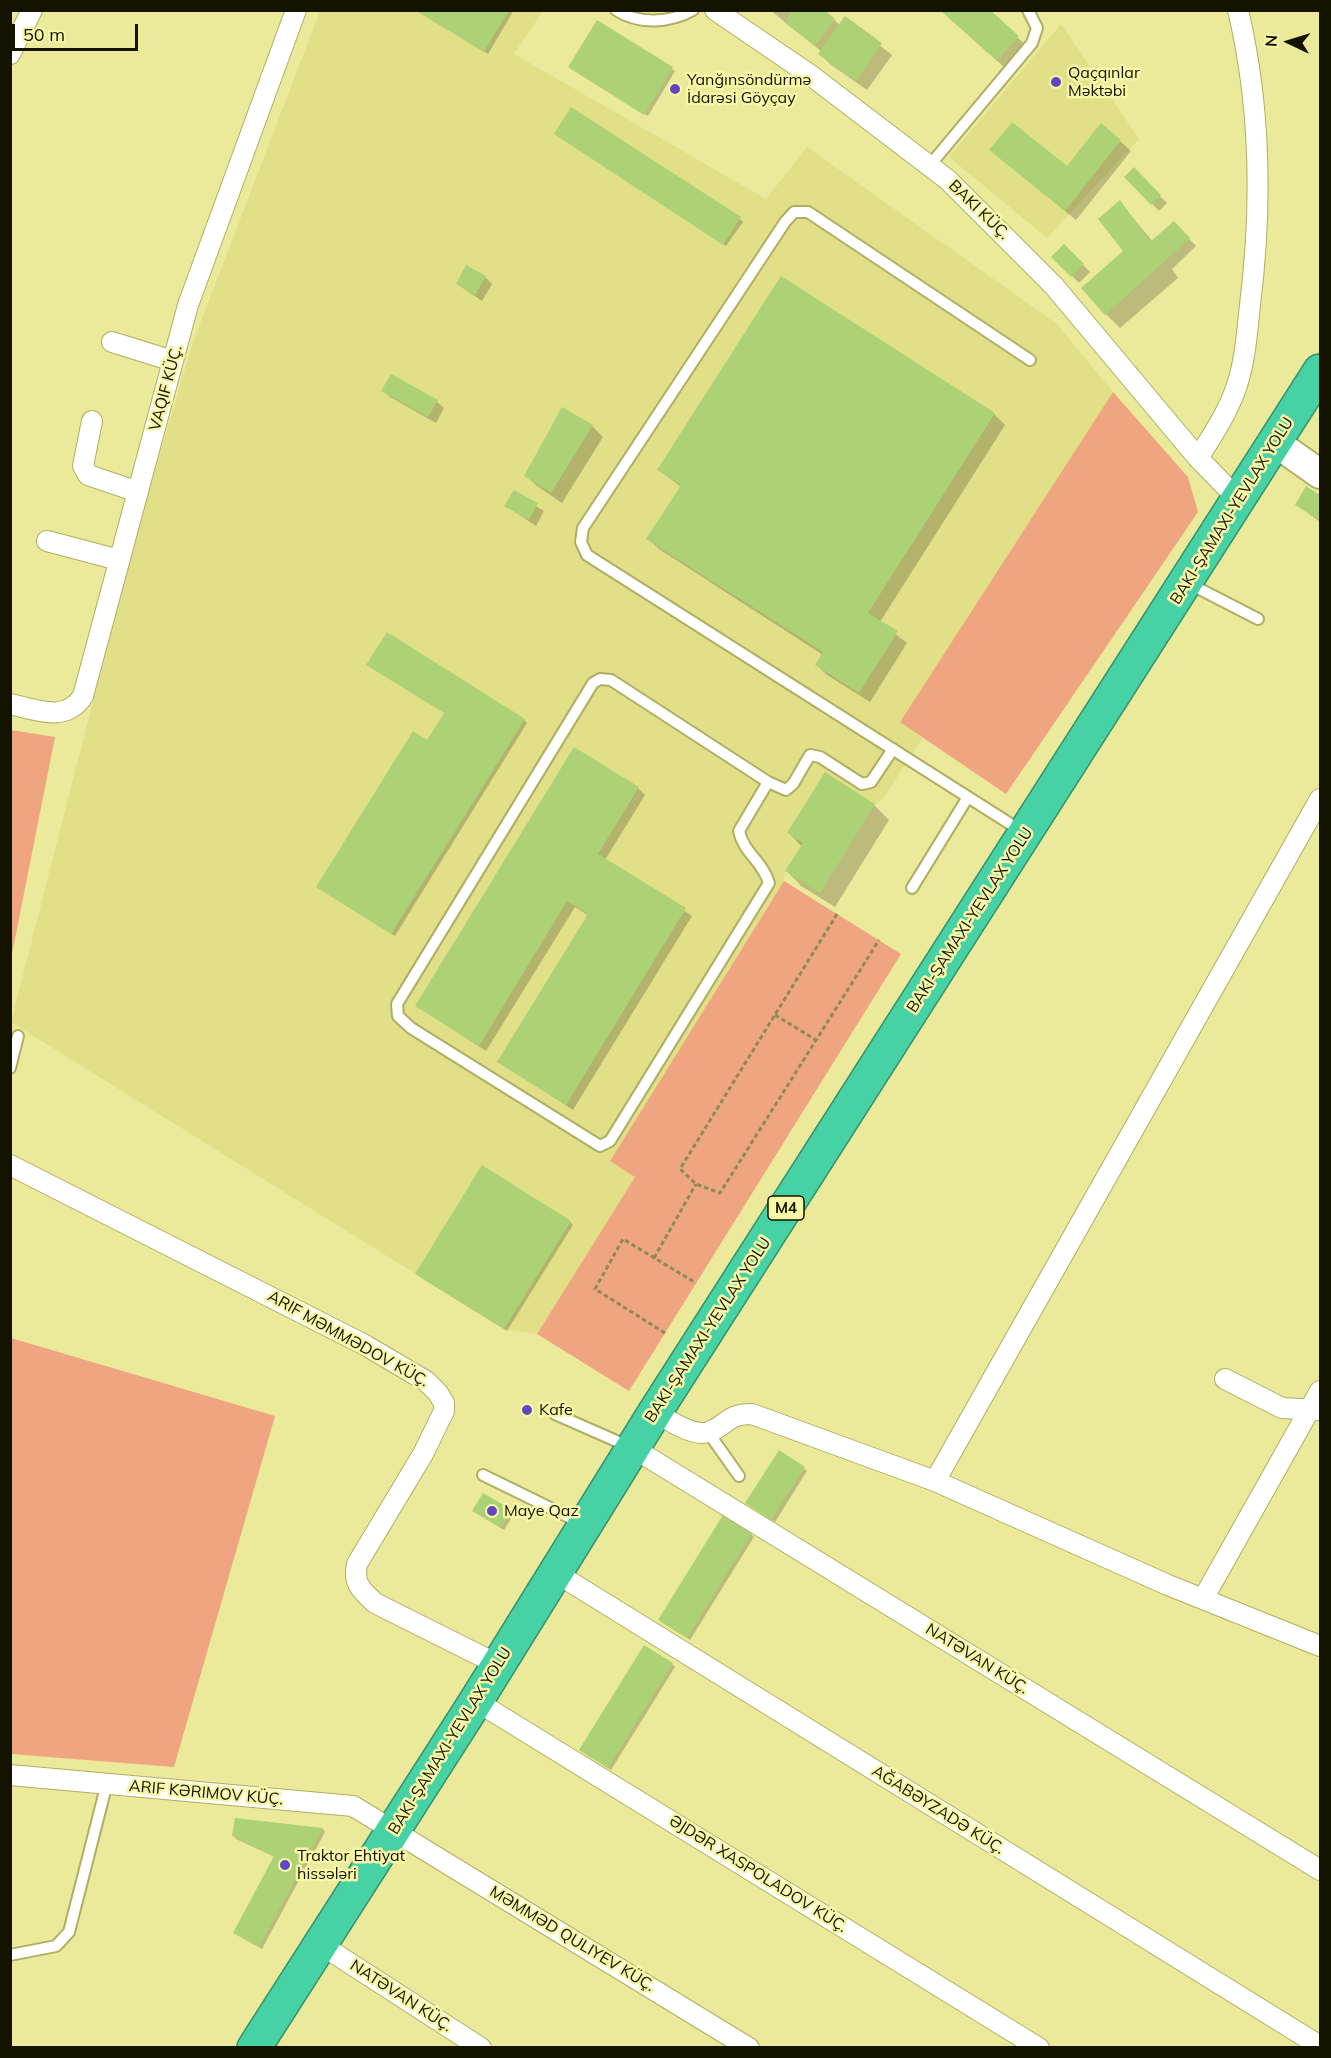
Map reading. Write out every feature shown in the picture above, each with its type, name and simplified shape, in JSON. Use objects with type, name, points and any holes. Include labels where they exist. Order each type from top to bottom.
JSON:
[{"type":"highway","name":"M4","points":[[254,2048],[499,1665],[655,1412],[1240,501],[1320,371]]},
{"type":"street","points":[[10,54],[32,10]]},
{"type":"street","name":"VAQIF KÜÇ.","points":[[10,704],[60,713],[77,706],[83,696],[188,305],[296,10]]},
{"type":"street","points":[[715,10],[809,74],[930,165],[998,228],[1054,286],[1198,458],[1240,501]]},
{"type":"street","points":[[1198,458],[1221,422],[1236,389],[1246,341],[1255,263],[1259,214],[1254,114],[1238,10]]},
{"type":"street","points":[[112,342],[173,362]]},
{"type":"street","points":[[92,421],[83,466],[88,475],[138,492]]},
{"type":"street","points":[[1276,443],[1320,474]]},
{"type":"street","points":[[47,541],[119,560]]},
{"type":"street","points":[[935,1481],[1320,799]]},
{"type":"street","name":"ARIF MƏMMƏDOV KÜÇ.","points":[[10,1165],[271,1296],[365,1346],[433,1387],[444,1403],[444,1411],[423,1454],[357,1564],[354,1578],[359,1589],[375,1603],[499,1665]]},
{"type":"street","points":[[1225,1379],[1282,1408],[1317,1403]]},
{"type":"street","points":[[1203,1599],[1317,1403]]},
{"type":"street","points":[[655,1412],[689,1431],[708,1432],[736,1414],[752,1414],[935,1481],[1203,1599],[1320,1646]]},
{"type":"street","name":"NATƏVAN KÜÇ.","points":[[633,1448],[1320,1870]]},
{"type":"street","name":"AĞABƏYZADƏ KÜÇ.","points":[[556,1573],[1320,2046]]},
{"type":"street","name":"ƏJDƏR XASPOLADOV KÜÇ.","points":[[476,1701],[1039,2048]]},
{"type":"street","name":"ARIF KƏRIMOV KÜÇ.","points":[[10,1775],[353,1806],[394,1830]]},
{"type":"street","name":"MƏMMƏD QULIYEV KÜÇ.","points":[[394,1830],[750,2048]]},
{"type":"street","name":"NATƏVAN KÜÇ.","points":[[320,1944],[481,2048]]},
{"type":"lane","points":[[616,10],[626,16],[650,21],[678,18],[693,10]]},
{"type":"lane","points":[[930,165],[1032,43],[1037,28],[1028,10]]},
{"type":"lane","points":[[1026,834],[587,555],[581,542],[583,528],[785,222],[794,212],[808,212],[1030,360]]},
{"type":"lane","points":[[1187,583],[1258,619]]},
{"type":"lane","points":[[768,782],[739,831],[741,843],[765,870],[769,883],[610,1141],[600,1146],[411,1028],[398,1016],[397,1004],[593,683],[600,679],[611,680],[768,782],[786,790],[793,784],[810,755],[820,757],[862,784],[871,782],[892,749]]},
{"type":"lane","points":[[912,888],[968,797]]},
{"type":"lane","points":[[10,1068],[18,1036]]},
{"type":"lane","points":[[555,1414],[633,1448]]},
{"type":"lane","points":[[708,1432],[739,1476]]},
{"type":"lane","points":[[483,1475],[586,1526]]},
{"type":"lane","points":[[10,1955],[56,1946],[69,1932],[107,1783]]},
{"type":"path","points":[[837,914],[680,1169],[696,1184],[720,1193],[879,940]]},
{"type":"path","points":[[775,1015],[816,1040]]},
{"type":"path","points":[[654,1258],[696,1184]]},
{"type":"path","points":[[665,1333],[595,1289],[623,1239],[696,1283]]},
{"type":"shaded area","points":[[320,11],[543,11],[514,54],[766,199],[807,147],[1057,324],[1113,392],[900,722],[923,737],[883,799],[875,804],[825,773],[787,833],[803,843],[785,871],[784,881],[610,1161],[635,1177],[537,1334],[504,1329],[11,1022],[135,537],[193,342]]},
{"type":"shaded area","name":"Qaçqınlar Məktəbi","points":[[1061,24],[1139,139],[1047,238],[949,157]]},
{"type":"shaded area","points":[[1113,392],[1188,477],[1198,512],[1006,794],[900,722]]},
{"type":"shaded area","points":[[10,730],[55,737],[11,959]]},
{"type":"shaded area","points":[[784,881],[901,954],[629,1391],[537,1334],[635,1177],[610,1161]]},
{"type":"shaded area","points":[[11,1338],[275,1416],[174,1767],[11,1754]]},
{"type":"building","points":[[415,10],[509,10],[484,52]]},
{"type":"building","points":[[793,10],[825,10],[835,19],[815,46],[784,22]]},
{"type":"building","points":[[940,10],[990,10],[1019,36],[997,61]]},
{"type":"building","points":[[845,16],[882,43],[856,81],[818,54]]},
{"type":"building","points":[[597,20],[673,67],[644,115],[568,67]]},
{"type":"building","points":[[571,107],[741,217],[723,245],[554,134]]},
{"type":"building","points":[[1012,122],[1067,166],[1101,123],[1121,140],[1065,211],[989,150]]},
{"type":"building","points":[[1134,167],[1161,195],[1151,205],[1124,177]]},
{"type":"building","points":[[1120,200],[1150,242],[1174,221],[1190,238],[1105,315],[1081,288],[1123,251],[1098,219]]},
{"type":"building","points":[[1064,244],[1084,264],[1071,277],[1051,257]]},
{"type":"building","points":[[466,265],[486,276],[475,295],[456,284]]},
{"type":"building","points":[[781,276],[995,413],[868,613],[898,631],[859,693],[815,665],[823,652],[646,539],[681,485],[657,470]]},
{"type":"building","points":[[391,374],[438,400],[428,417],[381,391]]},
{"type":"building","points":[[562,407],[593,425],[551,493],[524,476]]},
{"type":"building","points":[[1306,486],[1320,495],[1320,520],[1295,505]]},
{"type":"building","points":[[514,490],[538,503],[529,520],[504,506]]},
{"type":"building","points":[[387,632],[525,719],[391,934],[316,887],[413,731],[427,740],[444,713],[366,665]]},
{"type":"building","points":[[574,747],[639,787],[598,854],[686,908],[566,1105],[497,1062],[588,914],[567,901],[479,1046],[415,1006]]},
{"type":"building","points":[[825,772],[875,804],[820,893],[785,871],[803,843],[787,833]]},
{"type":"building","points":[[482,1165],[571,1221],[504,1329],[415,1274]]},
{"type":"building","points":[[779,1450],[805,1467],[771,1520],[745,1503]]},
{"type":"building","name":"Maye Qaz","points":[[483,1493],[512,1510],[501,1528],[472,1511]]},
{"type":"building","points":[[723,1515],[752,1533],[687,1638],[658,1620]]},
{"type":"building","points":[[644,1645],[673,1663],[608,1768],[579,1750]]},
{"type":"building","points":[[235,1818],[323,1828],[259,1947],[233,1933],[274,1856],[232,1836]]},
{"type":"place","name":"Qaçqınlar Məktəbi","points":[[1056,82]]},
{"type":"place","name":"Yanğınsöndürmə İdarəsi Göyçay","points":[[675,89]]},
{"type":"place","name":"Kafe","points":[[527,1410]]},
{"type":"place","name":"Maye Qaz","points":[[492,1511]]},
{"type":"place","name":"Traktor Ehtiyat hissələri","points":[[285,1865]]}]
